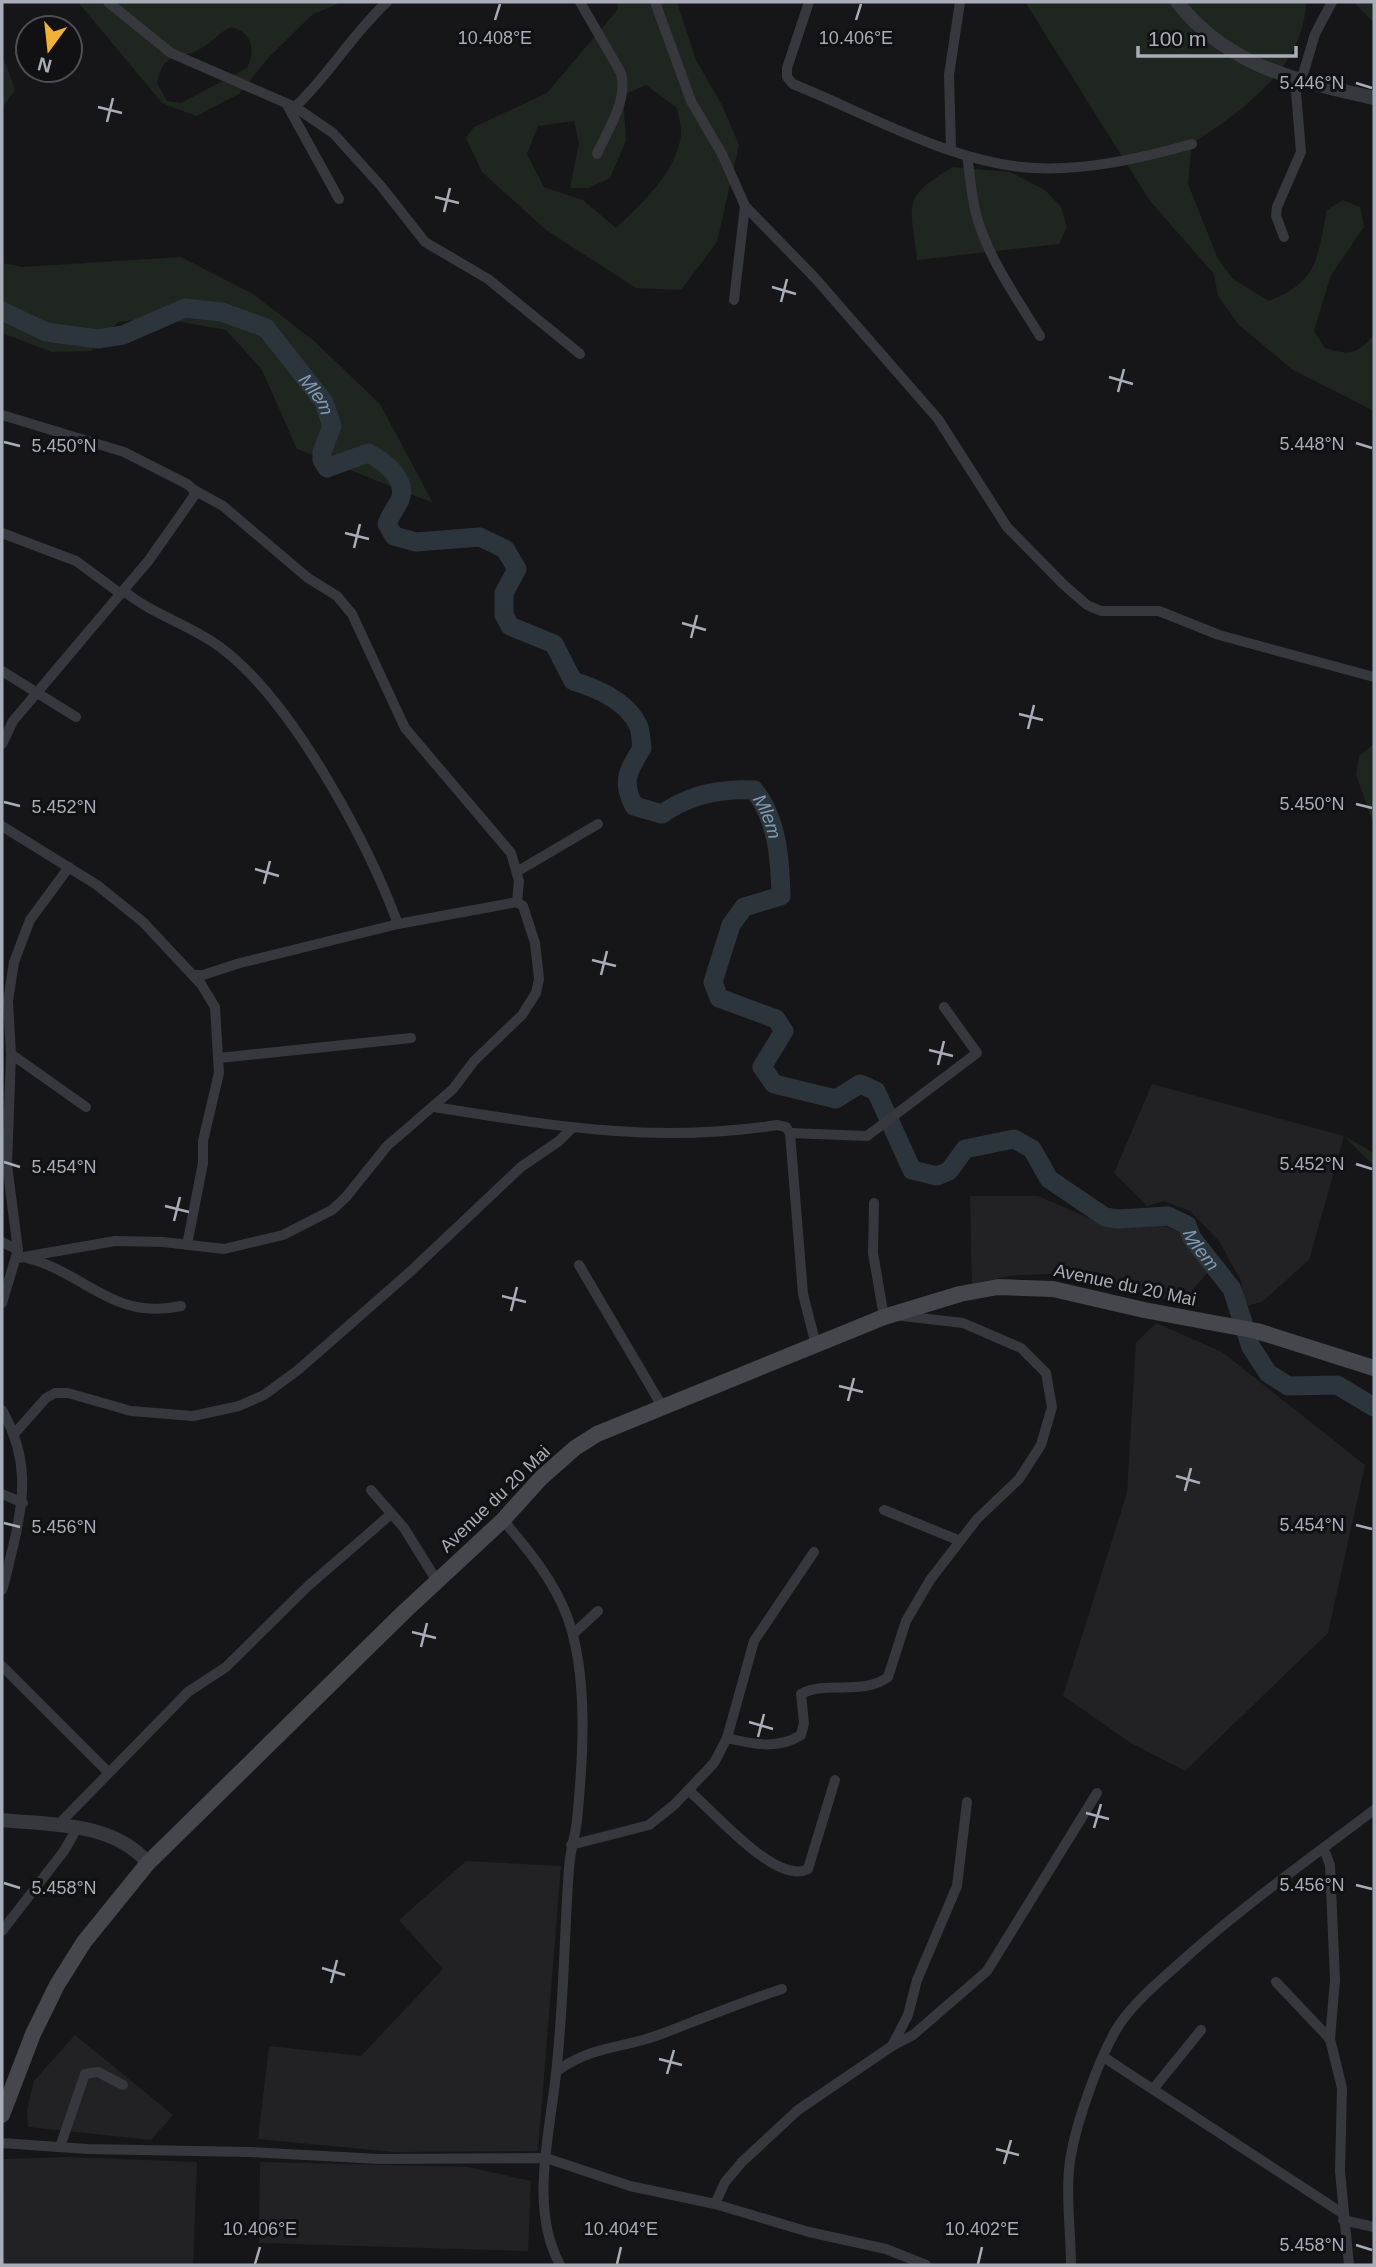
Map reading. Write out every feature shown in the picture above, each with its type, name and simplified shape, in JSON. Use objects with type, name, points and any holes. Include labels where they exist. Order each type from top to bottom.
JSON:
[{"type":"main road","name":"Avenue du 20 Mai","points":[[2,2112],[33,2034],[57,1985],[85,1942],[148,1863],[503,1520],[541,1478],[575,1448],[620,1422],[887,1316],[960,1294],[998,1287],[1035,1286],[1250,1330],[1374,1368]]},
{"type":"street","points":[[108,2],[170,53],[290,105],[333,133],[381,186],[425,242],[488,279],[580,354]]},
{"type":"street","points":[[290,105],[332,70],[372,16],[387,2]]},
{"type":"street","points":[[580,2],[621,73],[624,84],[623,96],[597,154]]},
{"type":"street","points":[[655,2],[691,100],[722,154],[745,206],[815,278],[938,419],[1007,527],[1087,605],[1113,614],[1159,611],[1219,635],[1374,677]]},
{"type":"street","points":[[809,2],[787,68],[787,77],[793,84],[967,156],[1035,168],[1095,164],[1192,144]]},
{"type":"street","points":[[951,149],[949,75],[960,2]]},
{"type":"street","points":[[1177,2],[1211,36],[1267,71],[1298,81],[1374,98]]},
{"type":"street","points":[[1284,237],[1276,216],[1277,207],[1301,152],[1298,81],[1315,34],[1332,2]]},
{"type":"street","points":[[290,105],[338,199]]},
{"type":"street","points":[[967,156],[975,211],[984,236],[1004,278],[1040,337]]},
{"type":"street","points":[[734,300],[745,206]]},
{"type":"street","points":[[2,415],[124,452],[167,472],[237,517],[278,554],[344,605],[368,645],[385,692],[405,728],[511,853],[518,871],[517,902]]},
{"type":"street","points":[[2,744],[13,721],[122,593],[186,509],[194,496],[194,490]]},
{"type":"street","points":[[2,533],[76,561],[122,593],[219,646],[274,703],[300,737],[355,827],[398,924]]},
{"type":"street","points":[[2,671],[76,717]]},
{"type":"street","points":[[518,871],[598,824]]},
{"type":"street","points":[[2,826],[69,867],[143,922],[210,995],[215,1007],[219,1058],[217,1094],[203,1141],[204,1163],[187,1245]]},
{"type":"street","points":[[2,1303],[20,1255],[8,1165],[11,1054],[8,1000],[19,942],[43,901],[69,867]]},
{"type":"street","points":[[20,1255],[115,1241],[224,1249],[246,1245],[307,1225],[346,1197],[387,1146],[434,1107],[474,1061],[522,1015],[536,993],[539,979],[531,926],[523,906],[517,902],[398,924],[240,962],[202,975],[192,975]]},
{"type":"street","points":[[790,1133],[867,1136],[977,1053],[944,1007]]},
{"type":"street","points":[[219,1058],[411,1038]]},
{"type":"street","points":[[11,1054],[86,1107]]},
{"type":"street","points":[[434,1107],[572,1128],[672,1135],[721,1134],[777,1125],[786,1127],[790,1133],[803,1294],[816,1345]]},
{"type":"street","points":[[15,1433],[46,1398],[55,1393],[68,1393],[131,1411],[193,1416],[239,1406],[264,1395],[298,1370],[411,1271],[521,1167],[559,1141],[572,1128]]},
{"type":"street","points":[[727,1738],[773,1745],[791,1741],[800,1735],[804,1723],[801,1694],[881,1682],[888,1677],[906,1620],[958,1540],[1019,1479],[1041,1445],[1052,1407],[1046,1373],[1021,1349],[963,1323],[887,1316],[873,1253],[874,1203]]},
{"type":"street","points":[[2,1242],[20,1255],[54,1268],[119,1304],[145,1310],[181,1306]]},
{"type":"street","points":[[579,1265],[662,1406]]},
{"type":"street","points":[[2,1410],[15,1433],[23,1472],[23,1503],[2,1590]]},
{"type":"street","points":[[370,1490],[404,1528],[437,1581]]},
{"type":"street","points":[[2,1494],[23,1503]]},
{"type":"street","points":[[884,1510],[958,1540]]},
{"type":"street","points":[[58,1825],[188,1692],[226,1667],[308,1586],[390,1515]]},
{"type":"street","points":[[503,1520],[538,1562],[562,1604],[573,1634],[581,1675],[576,1823],[571,1845],[557,2071],[542,2176],[548,2223],[560,2265]]},
{"type":"street","points":[[571,1845],[628,1833],[649,1825],[689,1791],[714,1763],[727,1738],[754,1641],[814,1552]]},
{"type":"street","points":[[573,1634],[598,1611]]},
{"type":"street","points":[[2,1666],[108,1772]]},
{"type":"street","points":[[689,1791],[761,1855],[789,1872],[800,1873],[808,1869],[835,1780]]},
{"type":"street","points":[[715,2204],[725,2182],[742,2162],[798,2110],[892,2046],[913,2035],[987,1971],[1097,1793]]},
{"type":"street","points":[[892,2046],[908,2015],[917,1980],[957,1886],[967,1802]]},
{"type":"street","points":[[1071,2265],[1069,2169],[1083,2106],[1118,2027],[1148,1991],[1225,1923],[1300,1863],[1324,1849],[1374,1810]]},
{"type":"street","points":[[2,1820],[58,1825],[118,1838],[136,1848],[148,1863]]},
{"type":"street","points":[[2,1931],[57,1861],[76,1830]]},
{"type":"street","points":[[1324,1849],[1330,1865],[1335,1980],[1330,2039],[1342,2088],[1340,2171],[1349,2265]]},
{"type":"street","points":[[1276,1982],[1330,2039]]},
{"type":"street","points":[[557,2071],[572,2060],[599,2048],[663,2034],[688,2021],[782,1989]]},
{"type":"street","points":[[1154,2088],[1201,2030]]},
{"type":"street","points":[[1105,2058],[1154,2088],[1343,2217],[1374,2227]]},
{"type":"street","points":[[61,2147],[85,2074],[98,2071],[124,2085]]},
{"type":"street","points":[[2,2143],[379,2159],[546,2158],[630,2186],[715,2204],[820,2235],[886,2249],[926,2265]]},
{"type":"shaded area","points":[[78,2],[343,2],[313,14],[270,56],[239,94],[196,116],[162,103]],"holes":[[[231,27],[248,37],[250,43],[251,55],[247,68],[181,103],[167,101],[157,83],[164,65],[172,58],[200,49]]]},
{"type":"shaded area","points":[[617,2],[677,2],[696,60],[722,105],[739,145],[717,242],[681,290],[636,288],[546,230],[482,172],[466,138],[474,127],[547,93],[618,9]],"holes":[[[646,85],[677,108],[681,135],[672,162],[656,186],[616,228],[583,200],[544,187],[527,154],[538,126],[574,121],[579,143],[570,188],[589,188],[610,178],[626,141],[623,95]]]},
{"type":"shaded area","points":[[1025,2],[1306,2],[1303,26],[1282,67],[1250,102],[1192,144],[1188,184],[1218,259],[1233,279],[1269,301],[1298,285],[1307,276],[1317,255],[1327,210],[1343,200],[1360,207],[1364,227],[1331,275],[1314,331],[1325,348],[1341,352],[1358,350],[1374,335],[1374,411],[1293,370],[1239,325],[1218,296],[1214,274],[1150,201]]},
{"type":"shaded area","points":[[1354,2],[1374,2],[1374,23]]},
{"type":"shaded area","points":[[2,54],[15,90],[2,108]]},
{"type":"shaded area","points":[[953,167],[1010,172],[1045,190],[1061,207],[1067,227],[1059,244],[917,260],[913,204],[924,187]]},
{"type":"shaded area","points":[[181,257],[253,294],[313,340],[380,404],[433,503],[297,449],[262,370],[226,330],[159,318],[118,322],[91,351],[52,352],[2,333],[2,263],[23,267]]},
{"type":"shaded area","points":[[1374,744],[1374,826],[1356,774],[1359,756]]},
{"type":"shaded area","points":[[1152,1084],[1344,1136],[1309,1260],[1262,1302],[1246,1306],[1241,1281],[1219,1241],[1190,1211],[1164,1201],[1147,1206],[1114,1173]]},
{"type":"shaded area","points":[[1344,1136],[1374,1153],[1374,1166]]},
{"type":"shaded area","points":[[970,1196],[1038,1196],[1089,1218],[1160,1224],[1184,1234],[1212,1268],[1193,1289],[1190,1305],[1064,1273],[1009,1276],[972,1284]]},
{"type":"shaded area","points":[[1156,1323],[1222,1352],[1365,1465],[1328,1633],[1185,1771],[1131,1743],[1063,1696],[1127,1493],[1136,1343]]},
{"type":"shaded area","points":[[466,1861],[561,1866],[538,2151],[393,2152],[258,2139],[269,2046],[361,2056],[443,1969],[399,1920]]},
{"type":"shaded area","points":[[75,2035],[173,2115],[151,2140],[28,2127],[27,2110],[34,2081]]},
{"type":"shaded area","points":[[67,2157],[197,2162],[193,2265],[2,2265],[4,2159]]},
{"type":"shaded area","points":[[260,2162],[468,2167],[531,2181],[528,2251],[259,2243]]},
{"type":"waterway","name":"Mlem","points":[[2,311],[46,332],[98,339],[123,335],[185,308],[222,312],[266,328],[324,402],[332,426],[322,452],[322,460],[327,468],[368,453],[381,461],[398,478],[402,492],[387,524],[394,536],[416,542],[480,537],[505,549],[517,569],[504,593],[504,615],[510,626],[554,644],[573,681],[619,702],[638,725],[642,748],[630,770],[627,783],[634,806],[662,814],[694,797],[717,791],[754,790],[773,827],[780,868],[781,896],[744,907],[731,925],[713,982],[719,998],[776,1019],[784,1031],[762,1067],[774,1084],[836,1099],[860,1084],[876,1091],[912,1170],[937,1176],[949,1171],[965,1149],[1014,1139],[1032,1149],[1049,1179],[1105,1217],[1118,1219],[1168,1216],[1187,1225],[1192,1238],[1232,1289],[1251,1347],[1268,1373],[1288,1386],[1337,1385],[1374,1407]]}]
